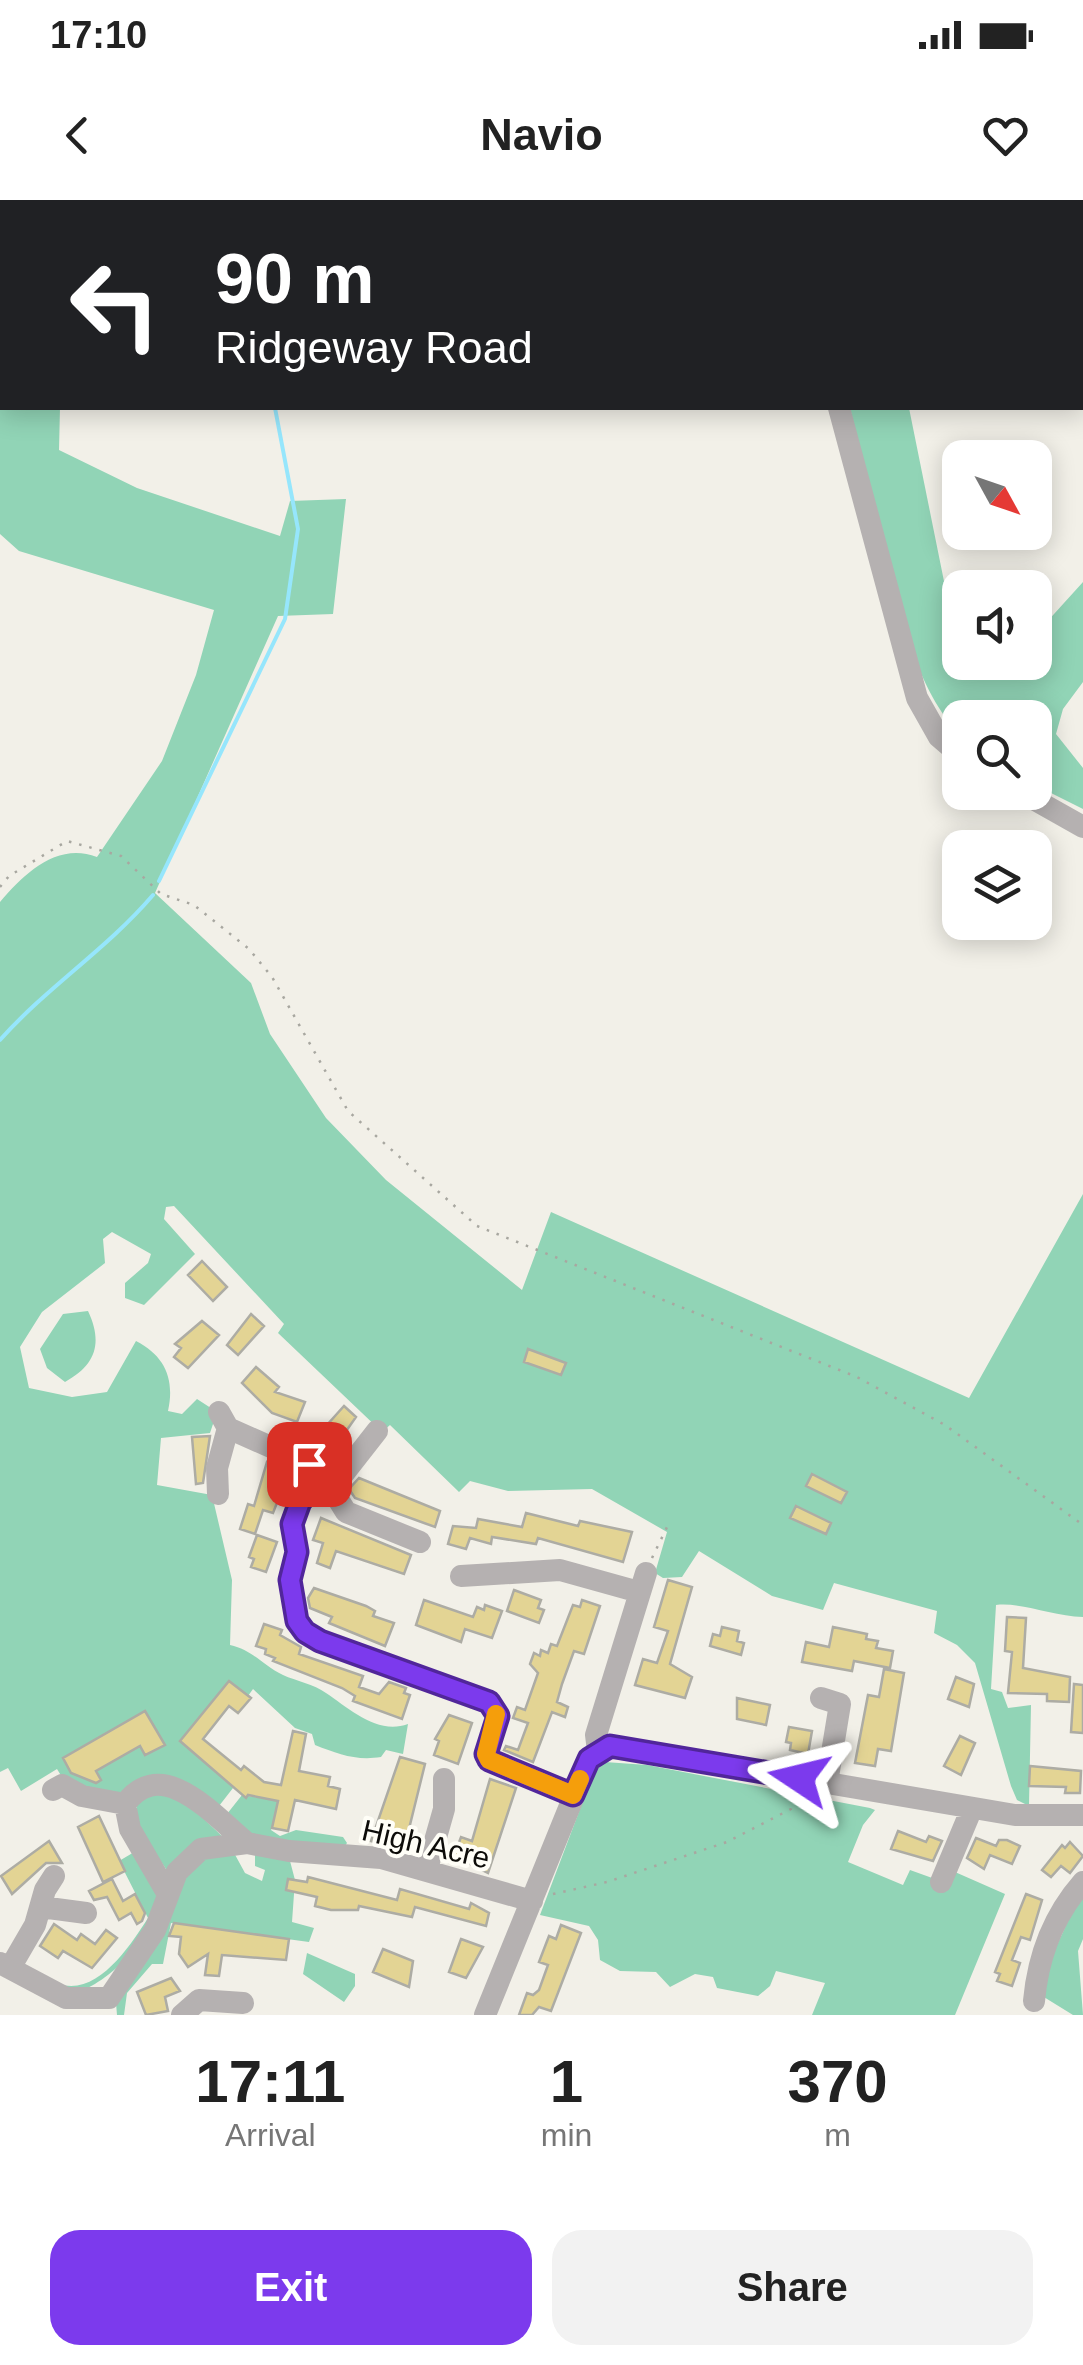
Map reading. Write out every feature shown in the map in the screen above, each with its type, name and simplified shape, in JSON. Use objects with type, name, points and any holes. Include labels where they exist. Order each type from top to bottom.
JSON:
[{"type":"street","points":[[839,410],[917,698],[942,740]]},
{"type":"street","points":[[1052,810],[1083,827]]},
{"type":"street","points":[[218,1494],[217,1468],[224,1420],[309,1464],[346,1512],[420,1542]]},
{"type":"street","points":[[376,1431],[341,1477],[322,1483],[300,1502],[292,1524],[297,1552],[290,1580],[297,1621],[305,1632],[396,1671],[489,1702],[498,1716],[486,1754],[489,1760],[573,1795]]},
{"type":"street","points":[[468,1579],[560,1570],[642,1582],[596,1735],[598,1750],[573,1795],[484,2015]]},
{"type":"street","points":[[827,1783],[836,1695]]},
{"type":"street","points":[[598,1750],[629,1746],[972,1808],[1016,1814],[1083,1815]]},
{"type":"street","points":[[426,1870],[454,1810],[444,1778]]},
{"type":"street","name":"High Acre","points":[[125,1804],[146,1786],[168,1784],[194,1798],[247,1843]]},
{"type":"street","points":[[53,1790],[62,1786],[82,1796],[125,1804],[130,1829],[166,1891]]},
{"type":"street","points":[[941,1882],[972,1808]]},
{"type":"street","name":"High Acre","points":[[54,1876],[41,1907],[5,1966],[66,1998],[111,2006],[155,1930],[176,1872],[200,1849],[247,1843],[289,1852],[382,1858],[535,1895]]},
{"type":"street","points":[[1031,2006],[1041,1956],[1062,1910],[1083,1882]]},
{"type":"street","points":[[41,1907],[86,1913]]},
{"type":"street","points":[[182,2015],[199,2000],[243,2002]]},
{"type":"path","points":[[0,887],[9,876],[67,840],[121,856],[161,894],[194,905],[249,949],[272,978],[348,1112],[477,1226],[857,1377],[945,1425],[1083,1525]]},
{"type":"path","points":[[98,845],[106,850]]},
{"type":"path","points":[[642,1582],[670,1522]]},
{"type":"path","points":[[535,1895],[573,1892],[753,1832],[791,1809],[799,1778]]},
{"type":"green space","points":[[0,410],[60,410],[59,450],[137,488],[280,536],[290,501],[346,499],[333,614],[278,616],[155,893],[251,983],[270,1034],[326,1118],[386,1180],[522,1290],[551,1212],[969,1398],[1083,1194],[1083,1617],[996,1605],[991,1689],[1002,1692],[1008,1708],[1031,1705],[1029,1806],[1017,1800],[1011,1786],[975,1663],[957,1645],[934,1633],[937,1611],[834,1583],[823,1610],[772,1596],[699,1551],[682,1577],[663,1578],[655,1573],[667,1532],[592,1489],[508,1491],[470,1481],[459,1492],[390,1425],[382,1432],[278,1333],[284,1324],[174,1206],[166,1207],[164,1219],[195,1254],[144,1305],[125,1298],[125,1283],[148,1263],[151,1254],[112,1232],[103,1239],[105,1263],[42,1312],[20,1347],[29,1388],[72,1397],[107,1392],[136,1341],[154,1354],[166,1370],[170,1389],[168,1411],[182,1414],[197,1399],[217,1412],[210,1433],[161,1438],[157,1485],[212,1495],[232,1580],[230,1645],[245,1650],[283,1675],[321,1690],[375,1723],[408,1724],[403,1754],[386,1750],[381,1757],[355,1757],[315,1745],[312,1734],[295,1728],[253,1689],[248,1696],[230,1681],[181,1741],[231,1782],[233,1788],[219,1806],[196,1790],[118,1796],[65,1782],[57,1769],[21,1791],[8,1768],[0,1772],[0,902],[31,871],[55,857],[82,853],[97,857],[162,761],[196,675],[214,610],[19,551],[0,534]]},
{"type":"green space","points":[[850,410],[909,410],[942,571],[942,680],[1052,680],[1052,616],[1083,582],[1083,682],[1063,709],[1056,734],[1083,768],[1083,809],[1052,794],[1052,700],[942,700],[942,711],[921,673],[890,581]]},
{"type":"green space","points":[[88,1311],[95,1333],[94,1352],[84,1368],[65,1382],[47,1368],[40,1349],[63,1314]]},
{"type":"green space","points":[[605,1762],[647,1765],[870,1808],[875,1810],[863,1825],[848,1862],[903,1885],[910,1870],[935,1879],[955,1872],[1005,1894],[955,2015],[812,2015],[825,1983],[776,1971],[770,1986],[758,1996],[717,1988],[713,1977],[695,1974],[670,1987],[656,1972],[620,1971],[600,1960],[598,1940],[589,1926],[540,1915],[594,1772]]},
{"type":"green space","points":[[156,1790],[187,1803],[224,1838],[170,1875],[133,1820],[140,1794]]},
{"type":"green space","points":[[242,1795],[278,1801],[271,1830],[280,1836],[296,1830],[343,1837],[347,1843],[342,1850],[250,1838],[227,1814]]},
{"type":"green space","points":[[136,1851],[158,1902],[149,1929],[128,1957],[102,1980],[77,1992],[19,1967],[24,1964],[59,1984],[73,1986],[87,1983],[112,1965],[148,1918],[119,1861]]},
{"type":"green space","points":[[233,1851],[245,1873],[262,1881],[265,1870],[255,1866],[255,1852],[290,1861],[295,1880],[292,1922],[314,1928],[309,1942],[171,1923],[163,1964],[152,1964],[127,1993],[124,2015],[117,2015],[116,2003],[194,1860]]},
{"type":"green space","points":[[1083,1888],[1083,1939],[1078,1951],[1083,2015],[1073,2015],[1039,1994],[1042,1978]]},
{"type":"green space","points":[[307,1953],[355,1974],[355,1986],[344,2002],[303,1974]]},
{"type":"building","points":[[202,1261],[227,1287],[213,1301],[188,1275]]},
{"type":"building","points":[[251,1314],[264,1326],[238,1355],[227,1345]]},
{"type":"building","points":[[202,1321],[219,1335],[188,1368],[174,1357],[181,1348],[175,1344]]},
{"type":"building","points":[[528,1349],[566,1363],[561,1375],[524,1362]]},
{"type":"building","points":[[256,1367],[279,1387],[275,1392],[305,1402],[297,1422],[272,1413],[242,1383]]},
{"type":"building","points":[[344,1406],[356,1417],[328,1457],[294,1441],[298,1429],[317,1436]]},
{"type":"building","points":[[210,1436],[203,1483],[196,1484],[192,1437]]},
{"type":"building","points":[[267,1462],[289,1472],[273,1513],[263,1510],[255,1534],[240,1529],[248,1504],[254,1506]]},
{"type":"building","points":[[812,1474],[847,1492],[841,1503],[806,1486]]},
{"type":"building","points":[[359,1478],[440,1511],[435,1527],[355,1498],[349,1489]]},
{"type":"building","points":[[796,1506],[831,1523],[826,1534],[790,1518]]},
{"type":"building","points":[[526,1513],[578,1526],[580,1521],[632,1532],[623,1562],[538,1538],[536,1544],[492,1537],[491,1544],[470,1538],[466,1549],[448,1544],[453,1526],[476,1528],[478,1519],[522,1527]]},
{"type":"building","points":[[321,1518],[411,1555],[404,1574],[336,1551],[330,1568],[317,1563],[323,1543],[313,1540]]},
{"type":"building","points":[[257,1535],[277,1542],[266,1572],[251,1567],[254,1559],[249,1557]]},
{"type":"building","points":[[668,1580],[692,1587],[670,1664],[692,1677],[685,1698],[635,1685],[643,1659],[657,1663],[668,1631],[654,1627]]},
{"type":"building","points":[[314,1588],[366,1606],[375,1611],[373,1616],[394,1623],[385,1646],[329,1623],[332,1617],[310,1608],[308,1598]]},
{"type":"building","points":[[514,1590],[541,1600],[538,1608],[544,1610],[539,1623],[507,1611]]},
{"type":"building","points":[[424,1600],[473,1617],[477,1607],[484,1610],[485,1605],[502,1611],[492,1638],[465,1629],[461,1642],[416,1625]]},
{"type":"building","points":[[582,1600],[600,1606],[584,1654],[574,1651],[562,1684],[557,1702],[568,1707],[565,1717],[552,1712],[533,1762],[504,1750],[506,1746],[518,1750],[528,1723],[513,1718],[517,1707],[525,1710],[538,1673],[530,1664],[534,1653],[540,1656],[541,1650],[548,1653],[551,1644],[557,1646],[573,1605],[580,1607]]},
{"type":"building","points":[[1007,1617],[1026,1618],[1023,1668],[1070,1677],[1069,1702],[1047,1701],[1047,1694],[1008,1693],[1012,1652],[1005,1651]]},
{"type":"building","points":[[264,1624],[282,1630],[280,1635],[301,1647],[299,1654],[363,1676],[359,1687],[379,1694],[389,1682],[406,1688],[404,1693],[410,1695],[402,1719],[353,1701],[355,1696],[342,1688],[273,1661],[275,1658],[265,1654],[266,1649],[256,1646]]},
{"type":"building","points":[[722,1627],[739,1631],[737,1641],[744,1643],[741,1655],[710,1646],[713,1634],[720,1636]]},
{"type":"building","points":[[833,1627],[867,1634],[866,1639],[878,1641],[876,1648],[893,1651],[890,1668],[854,1661],[852,1671],[802,1662],[806,1642],[829,1647]]},
{"type":"building","points":[[884,1669],[904,1673],[891,1751],[878,1749],[875,1766],[855,1763],[868,1695],[879,1697]]},
{"type":"building","points":[[956,1677],[974,1684],[969,1707],[948,1699]]},
{"type":"building","points":[[229,1681],[251,1698],[238,1713],[229,1706],[203,1739],[241,1770],[244,1766],[264,1782],[281,1785],[293,1731],[306,1734],[299,1771],[330,1777],[328,1786],[340,1789],[336,1809],[295,1800],[288,1831],[272,1828],[278,1801],[248,1795],[246,1798],[180,1741]]},
{"type":"building","points":[[1074,1684],[1083,1685],[1083,1733],[1071,1732]]},
{"type":"building","points":[[737,1698],[770,1705],[766,1725],[737,1719]]},
{"type":"building","points":[[145,1711],[165,1745],[145,1755],[140,1746],[96,1771],[101,1780],[96,1783],[71,1773],[63,1758]]},
{"type":"building","points":[[449,1715],[472,1723],[458,1764],[434,1755],[439,1741],[435,1739]]},
{"type":"building","points":[[789,1727],[812,1731],[808,1754],[790,1750],[791,1743],[786,1742]]},
{"type":"building","points":[[960,1736],[975,1743],[961,1775],[944,1766]]},
{"type":"building","points":[[400,1757],[425,1764],[404,1849],[371,1841]]},
{"type":"building","points":[[1030,1766],[1081,1771],[1080,1793],[1065,1793],[1066,1787],[1029,1786]]},
{"type":"building","points":[[490,1779],[516,1788],[488,1873],[454,1856],[461,1837],[472,1841]]},
{"type":"building","points":[[99,1816],[125,1871],[103,1882],[78,1827]]},
{"type":"building","points":[[898,1831],[926,1842],[929,1836],[942,1841],[933,1861],[891,1849]]},
{"type":"building","points":[[976,1838],[996,1846],[999,1840],[1007,1840],[1020,1846],[1012,1864],[990,1855],[984,1869],[967,1858]]},
{"type":"building","points":[[49,1841],[62,1863],[46,1863],[12,1894],[1,1876]]},
{"type":"building","points":[[1070,1842],[1083,1856],[1070,1873],[1061,1866],[1051,1877],[1042,1870],[1062,1845],[1065,1848]]},
{"type":"building","points":[[308,1877],[397,1900],[400,1889],[469,1909],[471,1903],[489,1913],[486,1926],[415,1907],[412,1917],[359,1906],[358,1910],[331,1910],[315,1906],[317,1897],[286,1890],[288,1879],[307,1882]]},
{"type":"building","points":[[112,1879],[123,1901],[135,1894],[145,1913],[142,1921],[137,1924],[131,1913],[119,1920],[107,1897],[94,1900],[89,1891]]},
{"type":"building","points":[[1026,1894],[1042,1900],[1030,1940],[1021,1937],[1012,1960],[1020,1963],[1012,1986],[997,1981],[1000,1974],[995,1972]]},
{"type":"building","points":[[174,1923],[289,1939],[286,1960],[222,1955],[219,1976],[205,1975],[208,1954],[188,1967],[179,1954],[181,1937],[169,1936]]},
{"type":"building","points":[[54,1924],[77,1940],[81,1934],[95,1944],[106,1930],[117,1938],[92,1968],[63,1951],[58,1958],[40,1946]]},
{"type":"building","points":[[561,1925],[581,1933],[551,2011],[539,2007],[532,2015],[519,2015],[527,1993],[533,1995],[539,1990],[548,1965],[539,1962],[549,1936],[556,1939]]},
{"type":"building","points":[[461,1939],[483,1947],[466,1978],[449,1972]]},
{"type":"building","points":[[383,1949],[413,1961],[409,1987],[373,1972]]},
{"type":"building","points":[[171,1978],[180,1991],[165,1997],[168,2011],[146,2015],[137,1992]]},
{"type":"waterway","points":[[159,881],[285,619],[298,529],[275,410]]},
{"type":"waterway","points":[[0,1040],[153,895]]},
{"type":"slow traffic","points":[[496,1714],[496,1731],[486,1754],[489,1760],[573,1795],[580,1779]]},
{"type":"route","points":[[309,1464],[316,1474],[316,1483],[300,1502],[292,1524],[297,1552],[290,1580],[297,1621],[305,1632],[320,1641],[489,1702],[498,1716],[486,1754],[489,1760],[573,1795],[589,1759],[610,1746],[629,1746],[799,1778]]}]
